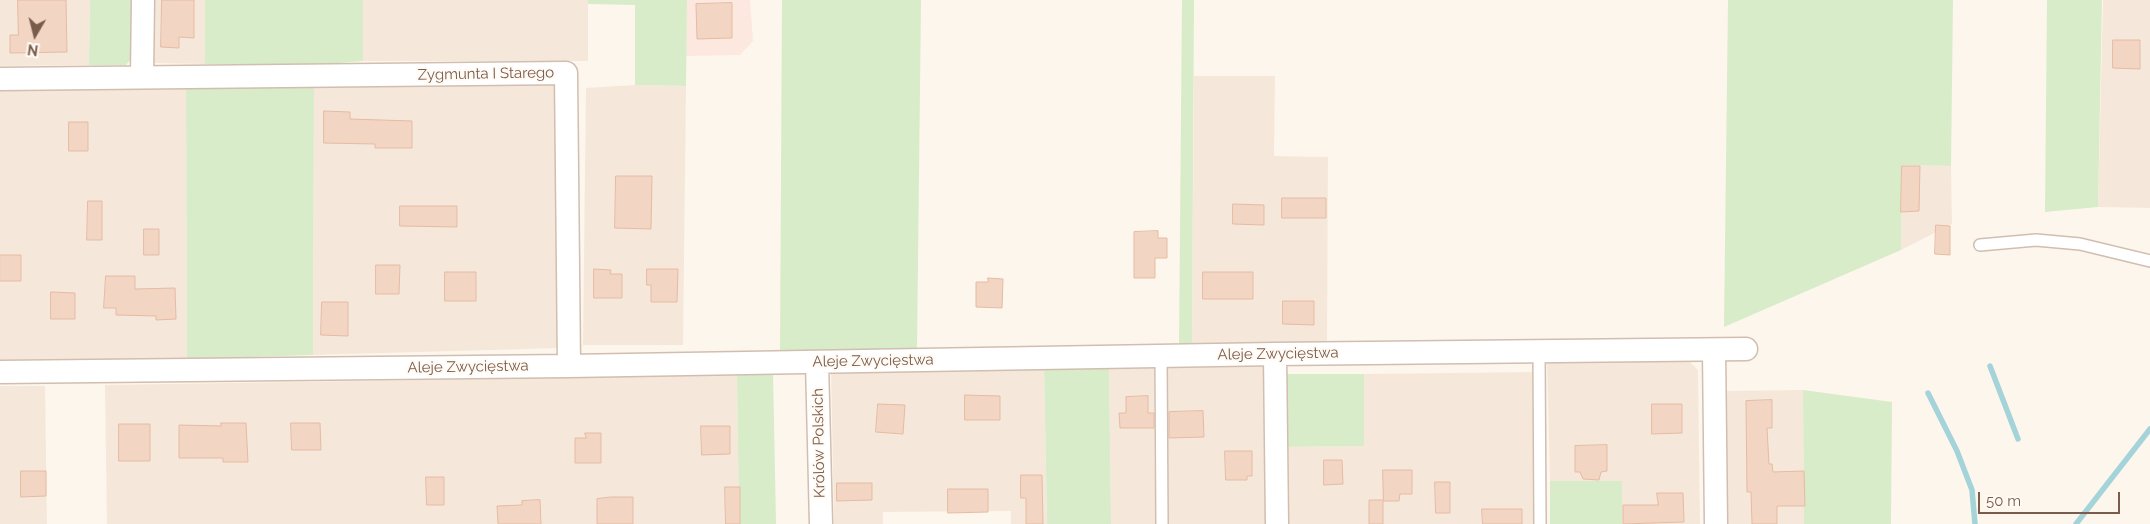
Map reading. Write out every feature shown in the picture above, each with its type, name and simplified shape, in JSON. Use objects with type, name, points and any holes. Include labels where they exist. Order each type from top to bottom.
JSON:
[{"type":"street","points":[[142,77],[143,0]]},
{"type":"street","name":"Zygmunta I Starego","points":[[0,79],[566,73],[569,366]]},
{"type":"street","points":[[1714,350],[1716,524]]},
{"type":"street","name":"Aleje Zwycięstwa","points":[[0,372],[569,366],[1161,355],[1746,350]]},
{"type":"street","points":[[1275,354],[1277,524]]},
{"type":"street","name":"Królów Polskich","points":[[817,362],[821,524]]},
{"type":"lane","points":[[1980,245],[2036,240],[2080,244],[2150,261]]},
{"type":"lane","points":[[1539,351],[1540,524]]},
{"type":"lane","points":[[1161,355],[1162,524]]},
{"type":"shaded area","points":[[0,0],[90,0],[89,65],[0,66]]},
{"type":"shaded area","points":[[154,0],[205,0],[205,64],[153,63]]},
{"type":"shaded area","points":[[363,0],[588,0],[588,61],[363,61]]},
{"type":"shaded area","points":[[687,0],[750,0],[753,41],[740,55],[686,56]]},
{"type":"shaded area","points":[[2103,0],[2150,0],[2150,208],[2098,207]]},
{"type":"shaded area","points":[[1194,76],[1275,76],[1274,156],[1328,157],[1327,346],[1192,345]]},
{"type":"shaded area","points":[[561,82],[561,348],[313,355],[314,85]]},
{"type":"shaded area","points":[[635,85],[686,86],[683,345],[583,345],[586,88]]},
{"type":"shaded area","points":[[186,88],[187,359],[0,361],[0,90]]},
{"type":"shaded area","points":[[1902,165],[1951,166],[1952,224],[1901,250]]},
{"type":"shaded area","points":[[1684,356],[1698,370],[1700,524],[1622,524],[1622,481],[1550,481],[1547,357]]},
{"type":"shaded area","points":[[1267,362],[1269,524],[1111,524],[1109,366],[1154,365],[1155,498],[1168,498],[1166,363]]},
{"type":"shaded area","points":[[1044,366],[1047,524],[1011,524],[1011,511],[883,512],[883,524],[834,524],[831,370]]},
{"type":"shaded area","points":[[1534,372],[1535,524],[1284,524],[1283,447],[1364,446],[1364,374]]},
{"type":"shaded area","points":[[737,375],[739,524],[107,524],[105,385]]},
{"type":"shaded area","points":[[0,386],[45,386],[47,524],[0,524]]},
{"type":"shaded area","points":[[1803,390],[1804,524],[1728,524],[1726,391]]},
{"type":"green space","points":[[90,0],[136,0],[132,58],[126,65],[89,65]]},
{"type":"green space","points":[[205,0],[363,0],[363,61],[315,65],[205,64]]},
{"type":"green space","points":[[588,0],[687,0],[686,86],[635,85],[635,5],[588,4]]},
{"type":"green space","points":[[782,0],[921,0],[917,350],[780,354]]},
{"type":"green space","points":[[1182,0],[1194,0],[1192,345],[1179,347]]},
{"type":"green space","points":[[1728,0],[1953,0],[1951,166],[1902,165],[1901,250],[1724,327]]},
{"type":"green space","points":[[2047,0],[2102,0],[2098,207],[2045,212]]},
{"type":"green space","points":[[314,85],[313,355],[187,359],[186,88]]},
{"type":"green space","points":[[1044,366],[1109,366],[1111,524],[1047,524]]},
{"type":"green space","points":[[773,372],[776,524],[739,524],[737,375]]},
{"type":"green space","points":[[1283,374],[1364,374],[1364,446],[1283,447]]},
{"type":"green space","points":[[1803,390],[1892,402],[1891,524],[1804,524]]},
{"type":"green space","points":[[1550,481],[1622,481],[1622,524],[1550,524]]},
{"type":"building","points":[[18,0],[66,0],[67,52],[10,53],[10,35],[18,35]]},
{"type":"building","points":[[162,0],[194,0],[194,38],[179,37],[179,48],[161,47]]},
{"type":"building","points":[[732,3],[732,38],[697,39],[696,4]]},
{"type":"building","points":[[2113,40],[2140,40],[2140,69],[2113,68]]},
{"type":"building","points":[[324,111],[350,112],[350,119],[412,121],[412,148],[375,148],[375,144],[324,143]]},
{"type":"building","points":[[69,122],[88,122],[88,151],[69,151]]},
{"type":"building","points":[[1902,166],[1920,166],[1919,211],[1901,212]]},
{"type":"building","points":[[616,176],[652,176],[651,229],[615,228]]},
{"type":"building","points":[[1282,198],[1326,198],[1326,218],[1282,218]]},
{"type":"building","points":[[88,201],[102,201],[102,240],[87,240]]},
{"type":"building","points":[[1233,204],[1264,205],[1264,225],[1233,224]]},
{"type":"building","points":[[400,206],[457,206],[457,227],[400,226]]},
{"type":"building","points":[[1936,225],[1950,226],[1950,255],[1935,254]]},
{"type":"building","points":[[144,229],[159,229],[159,255],[144,255]]},
{"type":"building","points":[[1158,231],[1158,238],[1167,238],[1167,258],[1155,258],[1155,278],[1134,278],[1134,232]]},
{"type":"building","points":[[0,255],[21,255],[21,281],[0,281]]},
{"type":"building","points":[[376,265],[400,265],[399,294],[376,294]]},
{"type":"building","points":[[594,269],[611,270],[610,274],[622,274],[622,298],[594,298]]},
{"type":"building","points":[[647,269],[678,269],[677,302],[651,302],[651,285],[647,285]]},
{"type":"building","points":[[445,272],[476,272],[476,301],[445,301]]},
{"type":"building","points":[[1203,272],[1253,272],[1253,299],[1203,299]]},
{"type":"building","points":[[106,276],[135,276],[135,289],[175,288],[176,319],[156,320],[156,316],[116,315],[116,308],[104,308]]},
{"type":"building","points":[[988,278],[1003,279],[1002,308],[976,307],[976,282],[988,282]]},
{"type":"building","points":[[51,292],[75,293],[75,319],[51,319]]},
{"type":"building","points":[[1283,301],[1314,301],[1314,325],[1283,324]]},
{"type":"building","points":[[322,302],[348,302],[348,336],[321,335]]},
{"type":"building","points":[[965,395],[1000,396],[1000,420],[965,420]]},
{"type":"building","points":[[1148,396],[1148,413],[1154,413],[1154,428],[1120,428],[1119,413],[1126,413],[1126,397]]},
{"type":"building","points":[[1772,400],[1772,428],[1767,428],[1769,464],[1772,464],[1773,472],[1804,471],[1805,506],[1777,506],[1777,524],[1752,524],[1751,492],[1747,492],[1746,401]]},
{"type":"building","points":[[878,404],[905,405],[903,434],[876,432]]},
{"type":"building","points":[[1652,404],[1682,404],[1682,433],[1652,434]]},
{"type":"building","points":[[1203,411],[1204,437],[1169,438],[1169,412]]},
{"type":"building","points":[[221,423],[246,423],[248,462],[223,462],[223,458],[179,458],[179,425],[221,426]]},
{"type":"building","points":[[291,423],[320,423],[321,450],[292,450]]},
{"type":"building","points":[[119,424],[150,424],[150,461],[119,461]]},
{"type":"building","points":[[701,426],[730,426],[730,454],[702,455]]},
{"type":"building","points":[[585,433],[601,433],[601,463],[575,463],[575,438],[586,438]]},
{"type":"building","points":[[1607,445],[1607,471],[1601,472],[1599,480],[1583,479],[1580,472],[1575,472],[1575,446]]},
{"type":"building","points":[[1225,451],[1252,451],[1252,476],[1247,476],[1247,480],[1226,480]]},
{"type":"building","points":[[1324,460],[1342,460],[1343,484],[1324,485]]},
{"type":"building","points":[[1383,470],[1412,470],[1412,494],[1400,494],[1399,501],[1383,501],[1383,524],[1369,524],[1369,500],[1383,500]]},
{"type":"building","points":[[21,471],[46,471],[46,496],[21,497]]},
{"type":"building","points":[[1021,475],[1042,475],[1043,524],[1026,524],[1026,498],[1021,498]]},
{"type":"building","points":[[426,477],[444,477],[444,505],[427,505]]},
{"type":"building","points":[[1435,482],[1450,482],[1450,513],[1436,513]]},
{"type":"building","points":[[837,483],[872,483],[872,500],[837,501]]},
{"type":"building","points":[[725,487],[740,487],[740,524],[726,524]]},
{"type":"building","points":[[948,489],[988,489],[988,512],[948,513]]},
{"type":"building","points":[[1657,493],[1683,493],[1684,522],[1623,524],[1623,505],[1658,505]]},
{"type":"building","points":[[633,497],[633,524],[597,524],[597,499]]},
{"type":"building","points":[[540,500],[541,524],[498,524],[497,506],[522,505],[522,501]]},
{"type":"building","points":[[1482,509],[1522,509],[1522,524],[1483,524]]},
{"type":"waterway","points":[[1990,366],[2018,439]]},
{"type":"waterway","points":[[1928,393],[1957,451],[1972,490],[1975,524]]},
{"type":"waterway","points":[[2076,524],[2150,429]]}]
